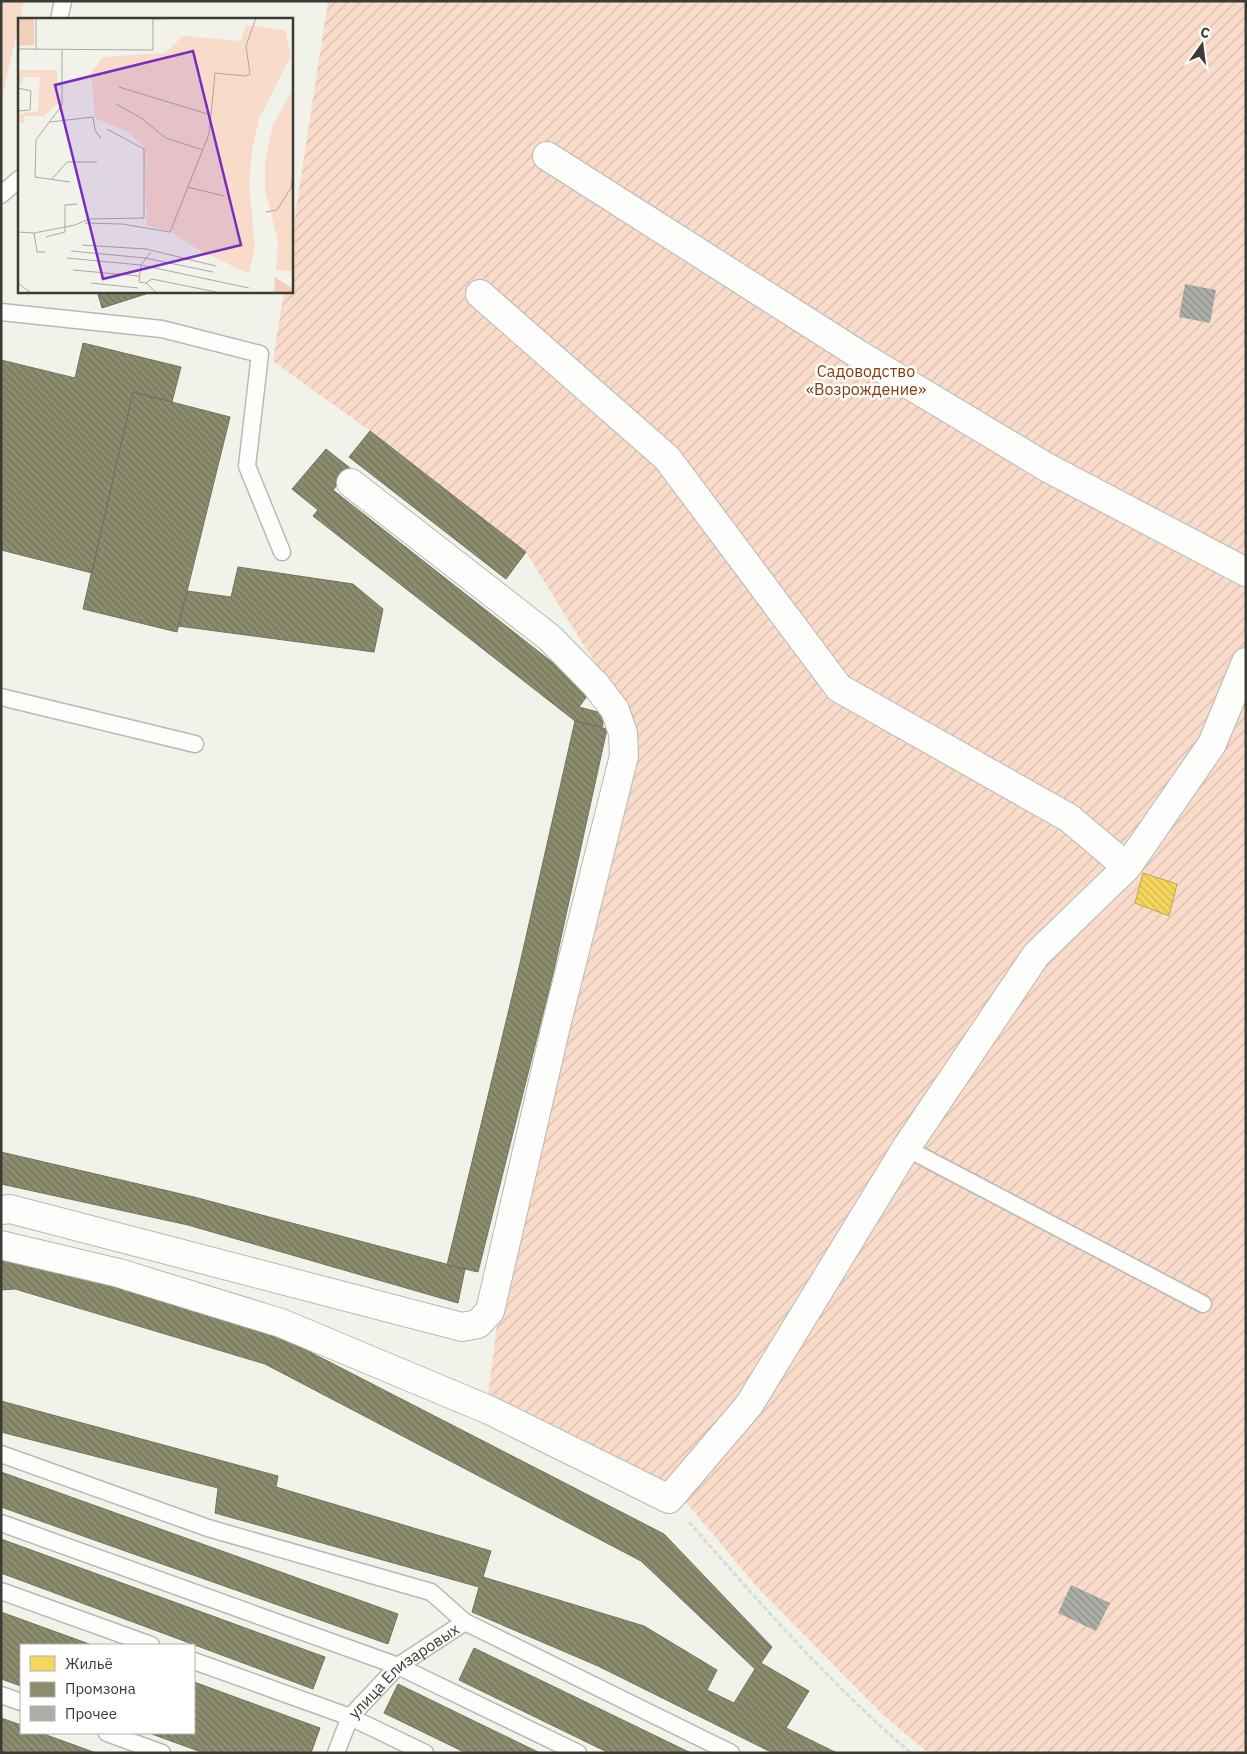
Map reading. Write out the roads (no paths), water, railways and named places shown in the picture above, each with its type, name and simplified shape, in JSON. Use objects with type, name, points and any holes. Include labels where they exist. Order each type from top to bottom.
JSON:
[{"type":"street","points":[[547,156],[858,354],[1048,468],[1246,572]]},
{"type":"street","points":[[480,294],[667,458],[838,688],[1069,818],[1127,867]]},
{"type":"street","points":[[1,1210],[10,1209],[462,1327],[478,1324],[490,1311],[556,1026],[624,756],[623,733],[615,710],[596,685],[550,638],[351,483]]},
{"type":"street","points":[[1,1245],[119,1273],[281,1323],[489,1410],[669,1498],[749,1405],[906,1148],[1036,954],[1127,867],[1212,744],[1246,662]]},
{"type":"lane","points":[[59,18],[63,1]]},
{"type":"lane","points":[[1,195],[18,180]]},
{"type":"lane","points":[[1,312],[162,329],[260,354],[247,466],[282,552]]},
{"type":"lane","points":[[1,697],[196,744]]},
{"type":"lane","points":[[906,1148],[1203,1304]]},
{"type":"lane","points":[[1,1454],[208,1528],[431,1592],[465,1622],[731,1753]]},
{"type":"lane","points":[[1,1522],[398,1666],[578,1753]]},
{"type":"lane","points":[[1,1591],[148,1644]]},
{"type":"lane","name":"улица Елизаровых","points":[[336,1753],[350,1717],[398,1666],[465,1622]]},
{"type":"lane","points":[[195,1661],[350,1717],[424,1753]]},
{"type":"lane","points":[[1,1695],[20,1702]]},
{"type":"lane","points":[[110,1734],[162,1753]]},
{"type":"park label","name":"Садоводство «Возрождение»","points":[[866,380]]}]
